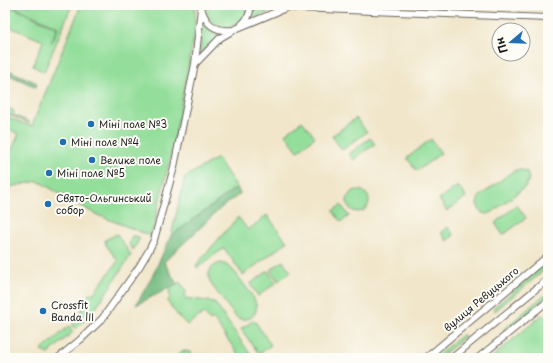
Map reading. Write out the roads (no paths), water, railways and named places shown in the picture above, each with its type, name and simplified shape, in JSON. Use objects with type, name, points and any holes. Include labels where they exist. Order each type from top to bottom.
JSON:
[{"type":"street","points":[[195,64],[220,38],[245,22],[249,16],[250,5]]},
{"type":"street","points":[[201,7],[209,24],[214,28],[227,31],[286,6],[548,18]]},
{"type":"street","points":[[58,358],[102,319],[139,267],[154,240],[174,167],[195,64],[201,7]]},
{"type":"street","name":"вулиця Ревуцького","points":[[426,358],[548,256]]},
{"type":"street","points":[[452,358],[548,279]]},
{"type":"street","points":[[478,358],[547,303]]},
{"type":"place","name":"Міні поле №3","points":[[91,124]]},
{"type":"place","name":"Міні поле №4","points":[[63,142]]},
{"type":"place","name":"Велике поле","points":[[92,160]]},
{"type":"place","name":"Міні поле №5","points":[[49,173]]},
{"type":"place","name":"Свято-Ольгинський собор","points":[[48,204]]},
{"type":"place","name":"Crossfit Banda III","points":[[43,311]]}]
